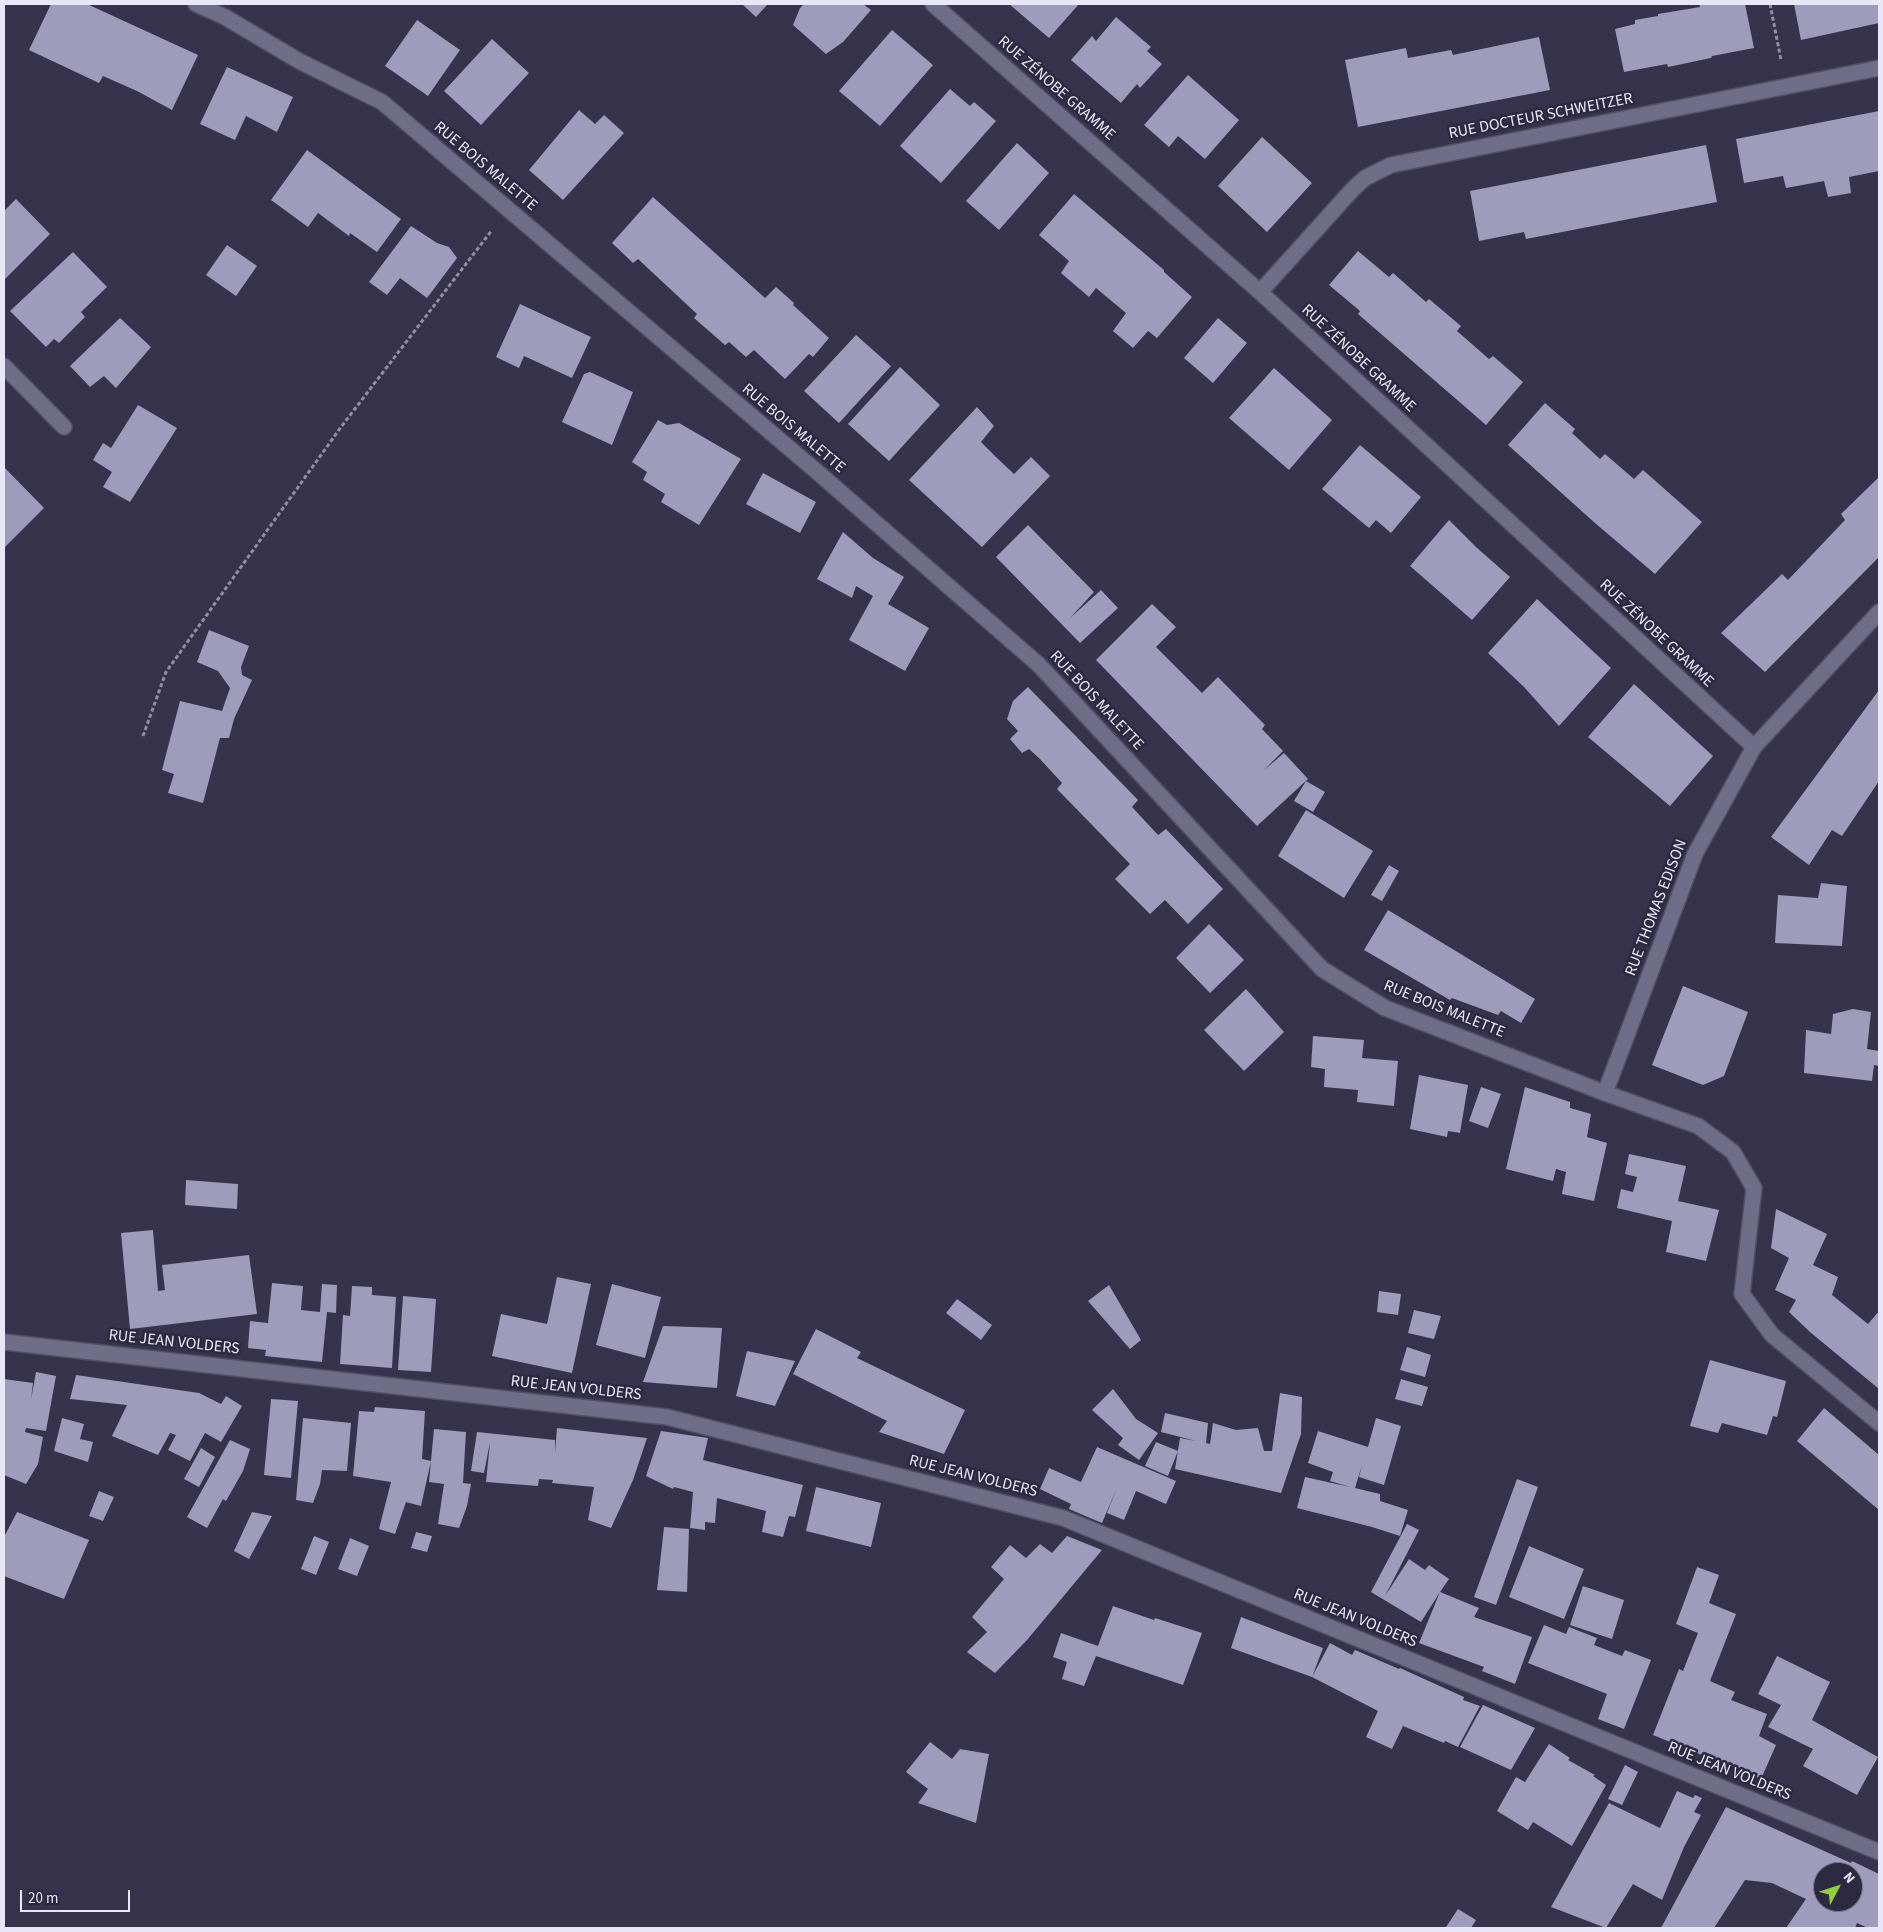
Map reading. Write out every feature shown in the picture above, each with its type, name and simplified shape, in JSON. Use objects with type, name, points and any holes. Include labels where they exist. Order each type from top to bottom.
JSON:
[{"type":"street","name":"RUE BOIS MALETTE","points":[[196,4],[228,10],[299,61],[382,102],[815,470],[1039,665],[1322,969],[1385,1008],[1605,1093],[1698,1126],[1732,1152],[1754,1188],[1742,1294],[1772,1335],[1879,1423]]},
{"type":"street","name":"RUE ZÉNOBE GRAMME","points":[[933,4],[1260,292],[1754,748]]},
{"type":"street","name":"RUE DOCTEUR SCHWEITZER","points":[[1260,292],[1365,178],[1390,165],[1879,68]]},
{"type":"street","points":[[4,366],[64,428]]},
{"type":"street","name":"RUE THOMAS EDISON","points":[[1605,1093],[1695,854],[1754,748],[1879,612]]},
{"type":"street","name":"RUE JEAN VOLDERS","points":[[4,1342],[667,1417],[1063,1518],[1879,1852]]},
{"type":"path","points":[[1770,4],[1786,86]]},
{"type":"path","points":[[143,736],[166,672],[342,427],[508,210]]},
{"type":"building","points":[[51,4],[87,4],[198,55],[172,110],[137,91],[103,76],[99,83],[29,50]]},
{"type":"building","points":[[742,4],[768,4],[756,17]]},
{"type":"building","points":[[804,4],[863,4],[871,10],[843,42],[826,54],[793,25],[800,8]]},
{"type":"building","points":[[1009,4],[1079,4],[1049,38]]},
{"type":"building","points":[[1699,4],[1745,4],[1754,48],[1668,67],[1667,64],[1624,72],[1615,29],[1635,24],[1635,20],[1658,16],[1658,14],[1700,7]]},
{"type":"building","points":[[1794,4],[1879,4],[1879,23],[1801,40]]},
{"type":"building","points":[[1116,17],[1151,47],[1147,51],[1162,64],[1140,88],[1137,84],[1121,103],[1071,60],[1092,36],[1096,41]]},
{"type":"building","points":[[417,20],[460,50],[428,96],[385,66]]},
{"type":"building","points":[[892,30],[933,65],[880,126],[839,91]]},
{"type":"building","points":[[1539,37],[1550,90],[1358,127],[1345,60],[1406,48],[1408,58],[1451,50],[1453,55]]},
{"type":"building","points":[[492,39],[529,73],[481,125],[444,91]]},
{"type":"building","points":[[227,67],[293,97],[277,132],[246,116],[235,140],[200,124]]},
{"type":"building","points":[[1188,75],[1239,120],[1205,159],[1178,136],[1169,147],[1144,125]]},
{"type":"building","points":[[950,89],[970,106],[974,102],[996,121],[941,183],[900,146]]},
{"type":"building","points":[[579,110],[595,124],[604,115],[624,133],[563,200],[529,170]]},
{"type":"building","points":[[1879,111],[1879,171],[1849,177],[1851,193],[1828,197],[1824,181],[1786,188],[1783,176],[1744,183],[1736,139]]},
{"type":"building","points":[[1262,137],[1312,183],[1267,232],[1218,186]]},
{"type":"building","points":[[1017,143],[1049,173],[999,230],[966,201]]},
{"type":"building","points":[[1706,145],[1717,202],[1526,239],[1524,232],[1479,241],[1470,191]]},
{"type":"building","points":[[307,150],[401,219],[377,252],[350,233],[349,236],[318,213],[308,227],[271,200]]},
{"type":"building","points":[[1074,194],[1164,270],[1192,297],[1157,338],[1148,331],[1133,348],[1113,331],[1126,313],[1096,288],[1089,297],[1061,273],[1069,261],[1039,235]]},
{"type":"building","points":[[653,197],[765,298],[776,287],[829,338],[813,357],[809,354],[785,379],[754,350],[746,357],[729,342],[725,345],[694,318],[697,314],[638,259],[633,263],[612,243]]},
{"type":"building","points":[[16,199],[50,234],[4,280],[4,211]]},
{"type":"building","points":[[411,226],[437,243],[449,247],[457,258],[427,298],[400,278],[387,295],[369,282]]},
{"type":"building","points":[[227,245],[257,266],[236,296],[206,275]]},
{"type":"building","points":[[1358,251],[1389,277],[1393,273],[1426,302],[1429,299],[1461,326],[1457,331],[1489,359],[1493,356],[1523,382],[1486,425],[1358,314],[1360,311],[1329,285]]},
{"type":"building","points":[[73,252],[107,287],[81,312],[85,317],[59,343],[54,339],[46,347],[10,311]]},
{"type":"building","points":[[520,304],[591,337],[572,378],[524,356],[519,368],[496,357]]},
{"type":"building","points":[[120,318],[151,347],[116,388],[104,376],[90,387],[70,366]]},
{"type":"building","points":[[1218,318],[1247,343],[1213,383],[1184,358]]},
{"type":"building","points":[[856,335],[891,366],[839,423],[804,391]]},
{"type":"building","points":[[900,367],[940,405],[889,461],[848,424]]},
{"type":"building","points":[[1274,368],[1332,420],[1289,470],[1229,418]]},
{"type":"building","points":[[590,372],[633,392],[612,445],[562,422],[584,374]]},
{"type":"building","points":[[1545,403],[1575,429],[1572,433],[1600,459],[1605,454],[1634,479],[1643,470],[1702,522],[1655,574],[1508,445]]},
{"type":"building","points":[[138,405],[177,428],[130,502],[103,487],[112,472],[93,460],[103,443],[111,448]]},
{"type":"building","points":[[977,407],[994,426],[981,442],[997,458],[1014,474],[1031,457],[1050,476],[982,547],[909,480]]},
{"type":"building","points":[[658,420],[667,425],[679,423],[741,459],[699,525],[661,502],[665,494],[643,480],[647,472],[632,462]]},
{"type":"building","points":[[1360,445],[1421,497],[1391,533],[1376,520],[1369,528],[1322,489]]},
{"type":"building","points":[[4,467],[44,508],[4,548]]},
{"type":"building","points":[[763,473],[816,502],[800,533],[746,504]]},
{"type":"building","points":[[1879,477],[1879,557],[1765,672],[1721,633],[1782,574],[1788,580],[1845,520],[1841,514]]},
{"type":"building","points":[[1449,520],[1510,577],[1472,620],[1410,566]]},
{"type":"building","points":[[1028,525],[1094,592],[1070,618],[1101,590],[1118,608],[1080,643],[996,557]]},
{"type":"building","points":[[843,532],[873,558],[904,577],[888,604],[929,628],[905,671],[849,640],[873,596],[856,586],[852,598],[817,579]]},
{"type":"building","points":[[1537,599],[1611,668],[1559,726],[1524,687],[1488,653]]},
{"type":"building","points":[[1152,604],[1176,627],[1156,647],[1202,693],[1218,677],[1265,725],[1262,729],[1283,751],[1263,771],[1284,753],[1308,779],[1257,826],[1096,660]]},
{"type":"building","points":[[209,630],[249,646],[241,667],[242,675],[252,680],[234,719],[229,738],[220,738],[203,803],[168,793],[174,774],[162,770],[180,701],[222,711],[230,688],[218,671],[197,662]]},
{"type":"building","points":[[1634,684],[1713,756],[1670,806],[1588,737]]},
{"type":"building","points":[[1028,687],[1138,800],[1132,807],[1158,835],[1166,829],[1223,889],[1188,924],[1165,900],[1150,914],[1115,879],[1130,864],[1057,789],[1062,783],[1040,759],[1029,749],[1022,753],[1010,739],[1018,731],[1007,719],[1013,701]]},
{"type":"building","points":[[1879,690],[1879,781],[1842,836],[1832,830],[1809,865],[1771,837]]},
{"type":"building","points":[[1306,781],[1325,792],[1313,812],[1294,801]]},
{"type":"building","points":[[1306,810],[1373,851],[1344,898],[1278,856]]},
{"type":"building","points":[[1389,865],[1399,871],[1382,901],[1371,895]]},
{"type":"building","points":[[1821,883],[1847,886],[1842,946],[1775,943],[1778,895],[1818,898]]},
{"type":"building","points":[[1388,910],[1535,999],[1521,1023],[1501,1011],[1498,1015],[1452,998],[1450,1000],[1364,950]]},
{"type":"building","points":[[1209,924],[1244,960],[1210,993],[1176,958]]},
{"type":"building","points":[[1683,986],[1748,1012],[1724,1076],[1703,1085],[1652,1065]]},
{"type":"building","points":[[1246,989],[1284,1032],[1244,1071],[1204,1030]]},
{"type":"building","points":[[1853,1009],[1871,1012],[1867,1049],[1879,1051],[1879,1066],[1874,1065],[1872,1081],[1804,1073],[1806,1030],[1831,1034],[1833,1014]]},
{"type":"building","points":[[1313,1036],[1364,1040],[1362,1058],[1398,1061],[1394,1106],[1357,1102],[1358,1090],[1324,1087],[1325,1069],[1311,1067]]},
{"type":"building","points":[[1419,1075],[1468,1085],[1460,1133],[1448,1131],[1447,1137],[1410,1129]]},
{"type":"building","points":[[1481,1087],[1501,1094],[1488,1128],[1469,1121]]},
{"type":"building","points":[[1525,1087],[1570,1102],[1570,1108],[1591,1114],[1587,1137],[1607,1143],[1594,1201],[1562,1194],[1566,1172],[1556,1169],[1553,1181],[1506,1169]]},
{"type":"building","points":[[1629,1154],[1686,1166],[1678,1201],[1719,1210],[1706,1261],[1666,1252],[1672,1221],[1617,1208],[1621,1189],[1633,1192],[1637,1177],[1625,1174]]},
{"type":"building","points":[[186,1180],[238,1184],[237,1209],[185,1205]]},
{"type":"building","points":[[1776,1209],[1827,1234],[1813,1265],[1838,1277],[1832,1295],[1868,1324],[1879,1311],[1879,1389],[1810,1332],[1789,1312],[1796,1300],[1775,1290],[1789,1258],[1771,1248]]},
{"type":"building","points":[[153,1230],[158,1291],[165,1290],[162,1265],[249,1255],[257,1314],[130,1329],[121,1233]]},
{"type":"building","points":[[557,1277],[591,1284],[572,1373],[492,1356],[501,1314],[547,1324]]},
{"type":"building","points":[[272,1283],[303,1286],[301,1310],[320,1312],[322,1284],[337,1285],[336,1313],[327,1312],[322,1362],[265,1356],[266,1350],[248,1348],[250,1321],[268,1323]]},
{"type":"building","points":[[612,1284],[661,1297],[645,1358],[596,1345]]},
{"type":"building","points":[[1109,1285],[1141,1340],[1130,1349],[1088,1301]]},
{"type":"building","points":[[352,1286],[372,1287],[372,1295],[396,1297],[392,1368],[340,1364],[343,1315],[350,1316]]},
{"type":"building","points":[[1379,1291],[1401,1294],[1398,1315],[1377,1312]]},
{"type":"building","points":[[403,1296],[436,1299],[431,1372],[398,1370]]},
{"type":"building","points":[[957,1299],[992,1325],[981,1340],[946,1313]]},
{"type":"building","points":[[1414,1310],[1441,1316],[1434,1339],[1408,1333]]},
{"type":"building","points":[[663,1326],[722,1328],[717,1388],[643,1382]]},
{"type":"building","points":[[816,1329],[861,1352],[857,1358],[965,1410],[944,1454],[879,1432],[887,1421],[793,1374]]},
{"type":"building","points":[[1407,1347],[1431,1355],[1425,1377],[1400,1370]]},
{"type":"building","points":[[747,1351],[795,1361],[775,1406],[736,1396]]},
{"type":"building","points":[[1710,1360],[1786,1381],[1777,1417],[1773,1416],[1767,1435],[1722,1423],[1718,1433],[1690,1426]]},
{"type":"building","points":[[36,1372],[56,1376],[46,1431],[26,1428],[25,1432],[43,1437],[38,1464],[26,1484],[4,1475],[4,1379],[33,1383],[31,1400]]},
{"type":"building","points":[[76,1375],[199,1393],[221,1404],[226,1396],[242,1406],[221,1442],[205,1433],[190,1461],[168,1450],[176,1435],[170,1433],[158,1455],[112,1436],[127,1405],[70,1399]]},
{"type":"building","points":[[1401,1379],[1428,1387],[1422,1406],[1395,1399]]},
{"type":"building","points":[[1113,1389],[1136,1419],[1158,1433],[1139,1460],[1118,1445],[1123,1438],[1092,1410]]},
{"type":"building","points":[[1280,1393],[1302,1397],[1301,1434],[1281,1493],[1175,1469],[1180,1438],[1196,1441],[1161,1432],[1165,1413],[1208,1423],[1206,1443],[1210,1444],[1213,1423],[1236,1430],[1258,1428],[1264,1451],[1272,1451]]},
{"type":"building","points":[[271,1399],[298,1401],[291,1478],[264,1475]]},
{"type":"building","points":[[375,1407],[425,1411],[422,1459],[431,1461],[421,1506],[406,1502],[395,1534],[379,1529],[391,1482],[353,1476],[359,1411],[374,1412]]},
{"type":"building","points":[[1824,1408],[1879,1455],[1879,1510],[1797,1441]]},
{"type":"building","points":[[62,1418],[84,1424],[80,1439],[93,1442],[88,1462],[54,1451]]},
{"type":"building","points":[[303,1418],[351,1423],[347,1471],[322,1470],[320,1484],[313,1503],[296,1500]]},
{"type":"building","points":[[1376,1418],[1401,1426],[1384,1485],[1359,1477],[1362,1465],[1355,1488],[1380,1494],[1380,1501],[1408,1510],[1400,1536],[1297,1508],[1305,1477],[1350,1487],[1330,1481],[1333,1472],[1308,1463],[1318,1431],[1368,1447]]},
{"type":"building","points":[[557,1428],[647,1438],[633,1480],[611,1528],[588,1520],[594,1487],[552,1483],[553,1480],[539,1479],[538,1486],[486,1482],[490,1442],[484,1473],[471,1471],[477,1432],[555,1440],[555,1452]]},
{"type":"building","points":[[434,1429],[466,1432],[463,1483],[471,1484],[467,1506],[459,1528],[438,1524],[444,1484],[429,1482]]},
{"type":"building","points":[[661,1431],[708,1438],[703,1460],[803,1485],[795,1517],[789,1516],[783,1537],[762,1532],[766,1511],[717,1498],[715,1523],[705,1522],[705,1530],[690,1528],[693,1492],[674,1487],[673,1489],[646,1476]]},
{"type":"building","points":[[230,1440],[250,1449],[243,1471],[226,1501],[223,1499],[207,1528],[187,1517]]},
{"type":"building","points":[[1156,1442],[1178,1451],[1168,1476],[1145,1466]]},
{"type":"building","points":[[1097,1447],[1176,1481],[1166,1504],[1136,1491],[1124,1520],[1107,1513],[1117,1488],[1102,1523],[1069,1509],[1071,1504],[1040,1489],[1049,1468],[1081,1482]]},
{"type":"building","points":[[201,1448],[215,1457],[199,1487],[184,1479]]},
{"type":"building","points":[[1517,1479],[1538,1487],[1496,1605],[1474,1597]]},
{"type":"building","points":[[816,1487],[881,1503],[871,1547],[806,1531]]},
{"type":"building","points":[[99,1491],[114,1497],[103,1521],[89,1516]]},
{"type":"building","points":[[17,1512],[89,1540],[64,1599],[4,1576],[4,1537]]},
{"type":"building","points":[[252,1512],[272,1516],[249,1559],[234,1551]]},
{"type":"building","points":[[1407,1524],[1419,1530],[1385,1596],[1409,1559],[1425,1570],[1429,1565],[1449,1579],[1421,1622],[1371,1592]]},
{"type":"building","points":[[664,1527],[689,1529],[687,1592],[657,1590]]},
{"type":"building","points":[[416,1532],[432,1536],[427,1552],[411,1548]]},
{"type":"building","points":[[314,1536],[329,1542],[316,1575],[301,1569]]},
{"type":"building","points":[[1067,1536],[1102,1550],[1027,1640],[995,1673],[967,1652],[987,1632],[972,1617],[1004,1579],[991,1567],[1010,1545],[1026,1558],[1040,1544],[1052,1553]]},
{"type":"building","points":[[350,1538],[369,1546],[357,1576],[338,1569]]},
{"type":"building","points":[[1529,1546],[1584,1569],[1564,1619],[1509,1597]]},
{"type":"building","points":[[1697,1567],[1719,1575],[1709,1603],[1736,1614],[1710,1681],[1735,1692],[1731,1700],[1767,1714],[1759,1736],[1776,1745],[1761,1779],[1653,1735],[1679,1669],[1683,1671],[1698,1633],[1676,1624]]},
{"type":"building","points":[[1583,1586],[1624,1600],[1612,1639],[1570,1625]]},
{"type":"building","points":[[1440,1592],[1479,1608],[1474,1617],[1532,1637],[1515,1684],[1482,1671],[1484,1667],[1419,1643]]},
{"type":"building","points":[[1113,1606],[1202,1633],[1183,1685],[1096,1656],[1084,1686],[1062,1679],[1067,1662],[1053,1657],[1061,1633],[1098,1646]]},
{"type":"building","points":[[1241,1617],[1323,1648],[1312,1677],[1231,1648]]},
{"type":"building","points":[[1544,1625],[1566,1634],[1569,1627],[1597,1638],[1594,1645],[1622,1656],[1625,1650],[1651,1660],[1624,1729],[1598,1719],[1607,1694],[1528,1663]]},
{"type":"building","points":[[1330,1643],[1352,1655],[1355,1650],[1400,1668],[1464,1697],[1463,1700],[1480,1706],[1458,1747],[1403,1726],[1392,1749],[1366,1737],[1378,1711],[1312,1677]]},
{"type":"building","points":[[1777,1656],[1830,1682],[1812,1720],[1878,1757],[1857,1795],[1803,1766],[1813,1749],[1768,1727],[1781,1705],[1758,1694]]},
{"type":"building","points":[[1483,1705],[1535,1728],[1511,1770],[1460,1747]]},
{"type":"building","points":[[930,1742],[952,1759],[960,1749],[989,1754],[976,1823],[918,1803],[928,1789],[906,1772]]},
{"type":"building","points":[[1549,1744],[1570,1758],[1568,1760],[1595,1775],[1593,1776],[1606,1785],[1572,1846],[1533,1822],[1528,1830],[1497,1811],[1516,1777],[1525,1782]]},
{"type":"building","points":[[1625,1765],[1638,1772],[1622,1805],[1608,1799]]},
{"type":"building","points":[[1677,1791],[1693,1798],[1695,1795],[1702,1798],[1694,1812],[1701,1815],[1684,1847],[1662,1900],[1633,1884],[1606,1928],[1551,1907],[1609,1803],[1660,1828]]},
{"type":"building","points":[[1726,1807],[1849,1862],[1813,1862],[1813,1912],[1863,1912],[1863,1866],[1879,1874],[1879,1928],[1868,1928],[1857,1923],[1855,1928],[1786,1928],[1806,1899],[1772,1883],[1745,1880],[1714,1928],[1661,1928]]},
{"type":"building","points":[[1458,1909],[1476,1920],[1471,1928],[1446,1927]]}]
